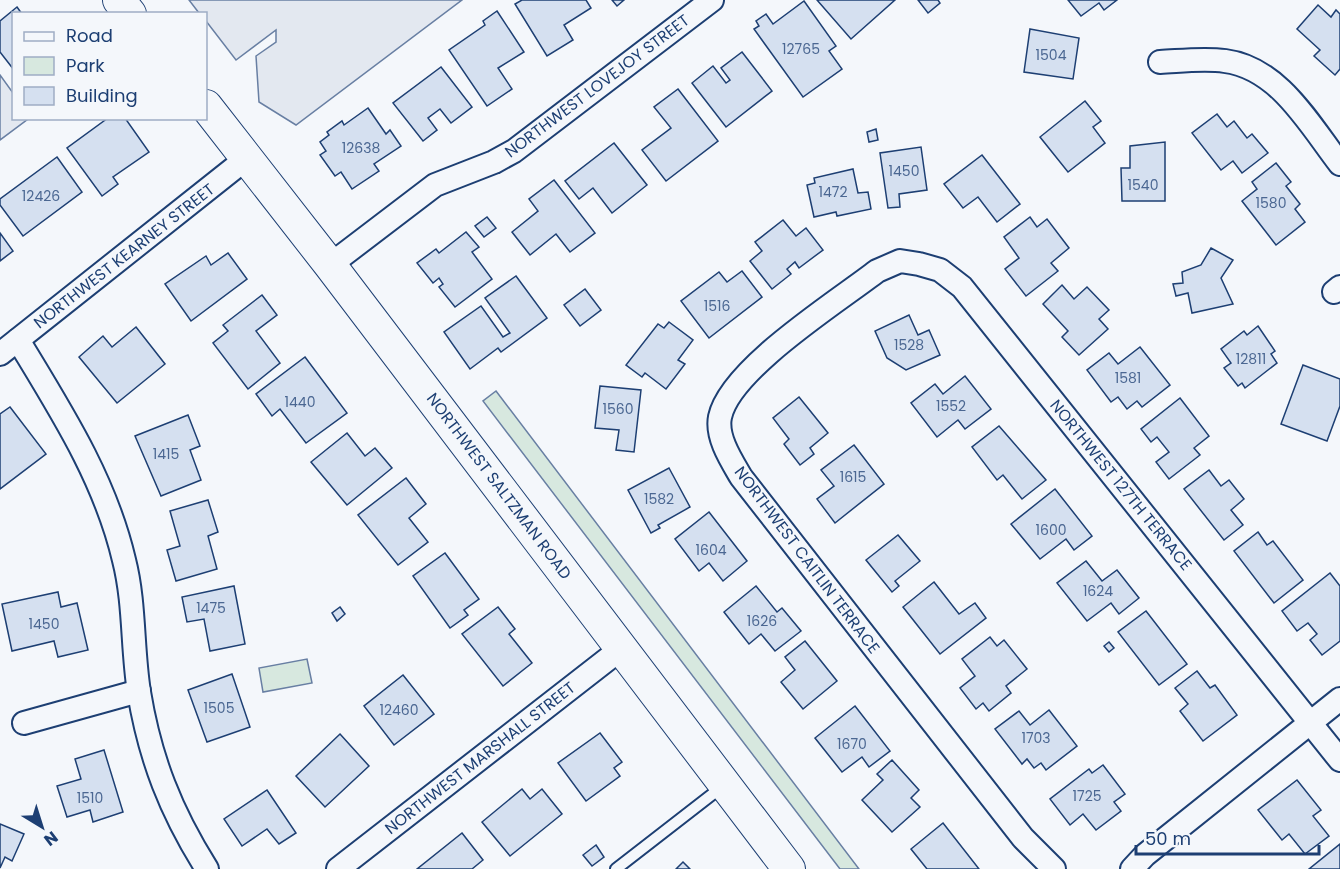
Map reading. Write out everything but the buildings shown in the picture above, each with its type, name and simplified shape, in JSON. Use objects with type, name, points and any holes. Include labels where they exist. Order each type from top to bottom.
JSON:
[{"type":"main road","points":[[119,0],[128,12]]},
{"type":"main road","name":"NORTHWEST SALTZMAN ROAD","points":[[207,107],[330,264],[789,869]]},
{"type":"street","name":"NORTHWEST LOVEJOY STREET","points":[[330,264],[435,185],[494,162],[514,151],[712,0]]},
{"type":"street","points":[[1160,62],[1226,61],[1249,66],[1272,80],[1340,164]]},
{"type":"street","name":"NORTHWEST KEARNEY STREET","points":[[0,354],[247,158]]},
{"type":"street","name":"NORTHWEST CAITLIN TERRACE","points":[[919,264],[900,261],[877,271],[750,368],[732,391],[720,418],[723,442],[748,486],[1023,838],[1054,869]]},
{"type":"street","name":"NORTHWEST 127TH TERRACE","points":[[919,264],[940,270],[962,287],[1340,760]]},
{"type":"street","points":[[18,340],[86,453],[116,529],[130,598],[139,691],[151,750],[166,797],[207,869]]},
{"type":"street","name":"NORTHWEST MARSHALL STREET","points":[[338,869],[622,648]]},
{"type":"street","points":[[24,723],[139,691]]},
{"type":"street","points":[[1132,869],[1145,855],[1340,699]]},
{"type":"lane","points":[[616,869],[725,784]]},
{"type":"green space","points":[[496,391],[859,869],[840,869],[483,401]]},
{"type":"green space","points":[[307,659],[312,683],[263,692],[259,668]]},
{"type":"shaded area","points":[[189,0],[462,0],[296,125],[259,102],[256,56],[276,42],[276,30],[236,60],[207,22],[207,12],[198,12]]},
{"type":"shaded area","points":[[0,75],[12,92],[12,120],[27,120],[0,140]]}]
